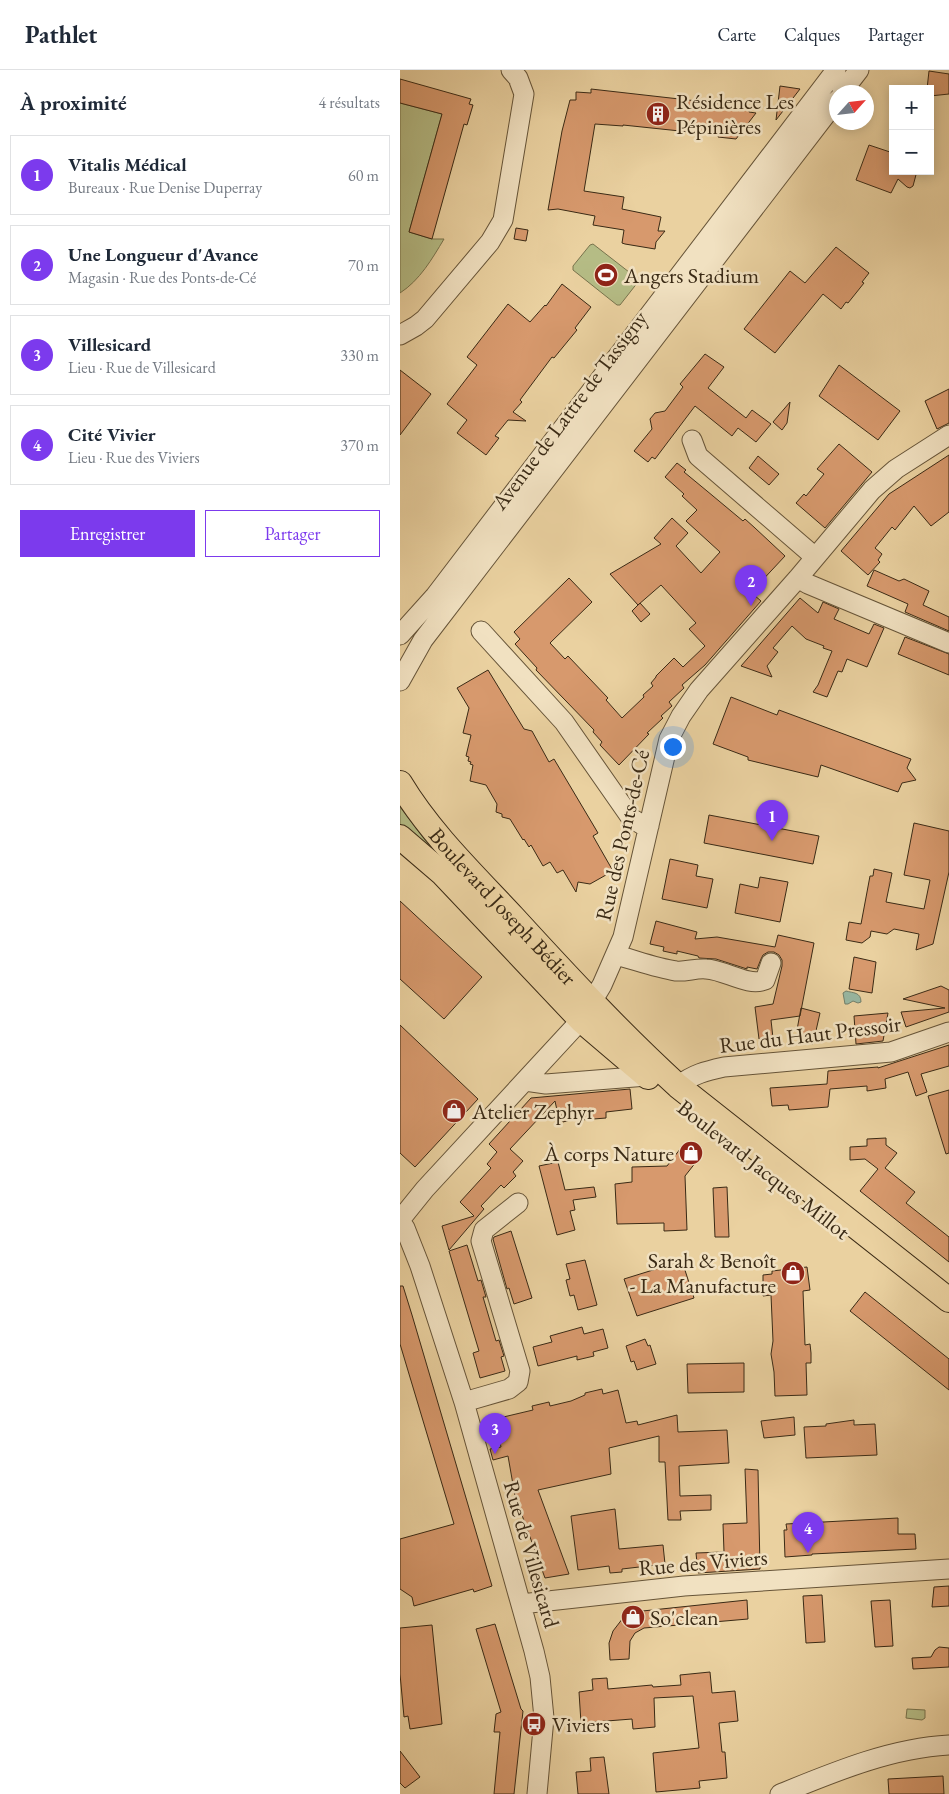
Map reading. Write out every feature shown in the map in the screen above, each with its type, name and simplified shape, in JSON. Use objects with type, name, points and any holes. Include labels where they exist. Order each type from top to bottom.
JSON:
[{"type":"main road","name":"Boulevard Joseph Bédier","points":[[400,783],[435,833],[587,1011]]},
{"type":"main road","name":"Boulevard Joseph Bédier","points":[[400,837],[443,874],[587,1011]]},
{"type":"main road","name":"Boulevard Jacques Millot","points":[[587,1011],[647,1076],[949,1316]]},
{"type":"main road","name":"Boulevard Jacques Millot","points":[[587,1011],[678,1086],[949,1300]]},
{"type":"street","points":[[400,335],[425,319],[490,242],[504,220],[524,94],[518,78],[512,70]]},
{"type":"street","name":"Avenue de Lattre de Tassigny","points":[[400,635],[434,596],[836,70]]},
{"type":"street","points":[[848,85],[860,70]]},
{"type":"street","name":"Avenue de Lattre de Tassigny","points":[[400,682],[423,640],[829,109]]},
{"type":"street","name":"Rue des Ponts-de-Cé","points":[[400,1220],[425,1189],[587,1011],[616,955],[622,937],[669,738],[699,690],[798,578],[872,490],[886,477],[949,436]]},
{"type":"street","points":[[692,440],[698,456],[815,557]]},
{"type":"street","points":[[798,578],[808,584],[949,643]]},
{"type":"street","points":[[481,631],[564,722],[631,818],[649,826]]},
{"type":"street","points":[[616,955],[676,971],[706,969],[733,975],[746,982],[765,980],[771,964]]},
{"type":"street","name":"Rue du Haut Pressoir","points":[[678,1086],[688,1078],[701,1072],[716,1069],[891,1052],[949,1032]]},
{"type":"street","points":[[525,1081],[546,1084],[647,1076]]},
{"type":"street","points":[[464,1402],[509,1389],[518,1382],[520,1371],[481,1240],[484,1230],[518,1203]]},
{"type":"street","name":"Rue de Villesicard","points":[[400,1220],[420,1266],[464,1402],[534,1651],[543,1698],[544,1718],[537,1794]]},
{"type":"street","name":"Rue des Viviers","points":[[522,1604],[684,1586],[949,1569]]},
{"type":"street","points":[[780,1794],[868,1761],[917,1749],[949,1745]]},
{"type":"green space","points":[[400,103],[442,114],[409,232],[432,239],[444,239],[420,275],[400,293]]},
{"type":"green space","name":"Angers Stadium","points":[[593,244],[638,279],[638,282],[620,305],[617,305],[573,270],[573,266],[590,245]]},
{"type":"green space","points":[[400,807],[431,848],[400,825]]},
{"type":"green space","points":[[907,1709],[925,1710],[925,1718],[922,1720],[906,1718]]},
{"type":"shaded area","points":[[846,991],[860,996],[861,1002],[853,1001],[845,1004],[843,993]]},
{"type":"building","points":[[929,71],[949,74],[949,94],[934,96],[934,85],[927,85]]},
{"type":"building","points":[[400,79],[471,99],[469,104],[473,105],[467,125],[464,124],[432,239],[409,232],[442,114],[400,103]]},
{"type":"building","points":[[780,86],[800,89],[776,120]]},
{"type":"building","points":[[591,89],[750,107],[749,112],[756,113],[736,139],[718,137],[718,135],[595,124],[584,191],[624,197],[622,209],[661,217],[658,231],[665,231],[656,242],[655,249],[622,243],[624,230],[593,225],[595,216],[558,209],[548,210],[562,131],[570,100],[576,100],[576,92],[591,93]]},
{"type":"building","points":[[869,145],[889,152],[889,175],[916,175],[913,186],[910,188],[898,179],[891,193],[856,180]]},
{"type":"building","points":[[516,228],[528,230],[526,241],[514,239]]},
{"type":"building","points":[[836,247],[869,273],[862,282],[864,283],[848,303],[846,302],[841,309],[823,294],[775,353],[744,329],[790,271],[805,283]]},
{"type":"building","points":[[562,284],[591,307],[575,328],[577,330],[554,358],[552,357],[520,400],[522,402],[513,412],[526,421],[508,420],[495,436],[499,438],[486,455],[457,433],[467,420],[447,404],[477,365],[467,357],[508,304],[530,322],[546,306]]},
{"type":"building","points":[[705,354],[724,367],[708,388],[746,418],[752,410],[771,424],[756,442],[738,428],[732,436],[695,406],[655,459],[652,457],[648,462],[634,451],[652,429],[650,419],[655,413],[665,411],[683,387],[680,384]]},
{"type":"building","points":[[839,365],[900,411],[878,440],[819,396]]},
{"type":"building","points":[[400,370],[431,394],[400,435]]},
{"type":"building","points":[[949,389],[949,423],[937,429],[925,401]]},
{"type":"building","points":[[790,402],[787,423],[782,430],[773,422]]},
{"type":"building","points":[[839,444],[872,472],[825,528],[796,503],[804,494],[806,496],[824,474],[817,469]]},
{"type":"building","points":[[949,455],[949,512],[931,526],[914,506],[895,530],[892,527],[875,548],[882,554],[878,560],[880,562],[868,575],[841,551],[889,494]]},
{"type":"building","points":[[758,456],[779,474],[769,485],[749,468]]},
{"type":"building","points":[[677,463],[686,470],[684,472],[743,521],[745,519],[785,556],[757,586],[760,589],[754,595],[761,601],[705,665],[682,685],[684,688],[669,702],[672,706],[661,716],[663,718],[619,765],[600,745],[602,742],[593,732],[594,730],[536,670],[537,668],[515,644],[520,639],[514,632],[569,578],[592,602],[550,643],[565,659],[568,656],[608,698],[606,700],[622,718],[644,697],[643,695],[653,686],[651,683],[656,676],[674,658],[683,667],[705,646],[689,629],[696,623],[661,585],[638,605],[610,574],[661,544],[654,538],[672,518],[688,533],[676,546],[701,573],[720,552],[686,521],[697,510],[682,496],[684,494],[665,477]]},
{"type":"building","points":[[874,570],[899,581],[904,579],[929,591],[923,605],[949,617],[949,631],[905,612],[908,604],[867,586]]},
{"type":"building","points":[[800,598],[818,613],[823,602],[839,609],[834,619],[869,634],[874,624],[884,628],[867,667],[847,659],[842,672],[838,671],[827,697],[813,692],[818,685],[832,651],[806,639],[792,626],[773,648],[778,652],[767,666],[772,677],[741,666]]},
{"type":"building","points":[[640,603],[650,614],[641,622],[632,611]]},
{"type":"building","points":[[905,637],[949,654],[949,675],[898,654]]},
{"type":"building","points":[[488,670],[524,729],[532,731],[549,762],[554,759],[598,833],[593,836],[613,871],[590,884],[578,882],[576,892],[563,870],[557,873],[550,862],[543,866],[531,845],[529,847],[523,840],[510,819],[502,817],[502,814],[496,812],[497,804],[486,785],[470,781],[473,765],[468,761],[469,757],[466,756],[471,735],[463,733],[469,708],[457,688]]},
{"type":"building","points":[[731,697],[777,715],[779,710],[911,759],[907,768],[916,780],[902,783],[898,792],[821,765],[818,777],[748,760],[748,757],[713,744]]},
{"type":"building","points":[[709,815],[819,836],[813,864],[704,843]]},
{"type":"building","points":[[914,823],[949,831],[949,872],[933,944],[916,950],[919,934],[894,929],[887,934],[871,931],[870,937],[862,943],[846,940],[849,922],[861,924],[870,876],[873,876],[874,869],[892,873],[886,902],[924,909],[930,880],[904,875]]},
{"type":"building","points":[[670,859],[698,865],[696,876],[713,879],[707,908],[662,899]]},
{"type":"building","points":[[760,877],[788,882],[780,922],[735,913],[740,884],[758,888]]},
{"type":"building","points":[[400,901],[482,977],[444,1019],[400,979]]},
{"type":"building","points":[[656,921],[697,932],[695,939],[717,937],[775,947],[778,935],[814,943],[800,1016],[771,1020],[773,1038],[759,1039],[755,1007],[773,1004],[782,966],[782,960],[779,955],[774,952],[768,952],[763,955],[757,969],[747,967],[747,969],[716,959],[699,958],[698,956],[677,951],[677,954],[663,951],[664,947],[650,944]]},
{"type":"building","points":[[854,957],[876,962],[872,993],[849,989]]},
{"type":"building","points":[[941,986],[949,990],[949,1012],[906,1027],[901,1012],[945,1008],[903,999]]},
{"type":"building","points":[[801,1008],[820,1013],[813,1044],[799,1041],[797,1030]]},
{"type":"building","points":[[888,1013],[883,1041],[856,1044],[854,1016]]},
{"type":"building","points":[[400,1025],[478,1099],[415,1167],[400,1153]]},
{"type":"building","points":[[949,1045],[949,1066],[921,1074],[927,1092],[916,1096],[908,1072],[885,1079],[886,1088],[867,1091],[867,1086],[830,1089],[828,1107],[789,1110],[788,1105],[772,1106],[770,1088],[827,1084],[828,1071],[878,1068]]},
{"type":"building","points":[[630,1089],[632,1109],[606,1112],[606,1118],[581,1120],[581,1117],[563,1122],[561,1114],[558,1115],[555,1101],[510,1149],[523,1161],[513,1172],[516,1176],[504,1188],[501,1185],[481,1206],[484,1209],[449,1250],[442,1226],[474,1216],[460,1202],[491,1168],[487,1164],[497,1152],[489,1144],[531,1098]]},
{"type":"building","points":[[949,1090],[949,1153],[946,1154],[928,1096]]},
{"type":"building","points":[[886,1138],[886,1145],[897,1153],[885,1168],[915,1192],[906,1203],[949,1237],[949,1262],[860,1191],[878,1169],[865,1159],[850,1160],[850,1147],[867,1146],[867,1139]]},
{"type":"building","points":[[684,1144],[700,1157],[685,1176],[687,1230],[664,1231],[664,1223],[617,1224],[615,1184],[632,1182],[632,1167],[667,1166]]},
{"type":"building","points":[[558,1162],[565,1190],[594,1187],[596,1197],[573,1200],[575,1210],[570,1211],[575,1230],[557,1235],[539,1166]]},
{"type":"building","points":[[727,1187],[729,1237],[715,1237],[713,1188]]},
{"type":"building","points":[[511,1231],[532,1298],[514,1304],[509,1288],[507,1289],[493,1239]]},
{"type":"building","points":[[467,1245],[478,1281],[481,1280],[486,1297],[483,1297],[496,1341],[499,1340],[504,1356],[501,1357],[505,1371],[480,1378],[473,1353],[479,1351],[449,1251]]},
{"type":"building","points":[[585,1260],[597,1305],[578,1310],[574,1295],[570,1296],[566,1280],[570,1279],[566,1264]]},
{"type":"building","points":[[682,1261],[694,1298],[637,1316],[624,1279]]},
{"type":"building","points":[[807,1267],[810,1290],[803,1291],[805,1345],[810,1344],[811,1363],[806,1363],[807,1395],[775,1396],[771,1354],[773,1341],[771,1295],[763,1296],[763,1275],[772,1274],[772,1271]]},
{"type":"building","points":[[400,1286],[403,1286],[412,1315],[492,1586],[474,1592],[473,1589],[414,1606],[412,1597],[400,1589],[400,1539],[454,1524],[400,1344]]},
{"type":"building","points":[[865,1292],[949,1359],[949,1390],[850,1311]]},
{"type":"building","points":[[582,1327],[584,1334],[603,1329],[608,1348],[593,1352],[594,1356],[577,1360],[577,1356],[538,1366],[533,1347],[552,1342],[550,1336]]},
{"type":"building","points":[[645,1339],[648,1346],[650,1345],[656,1364],[637,1370],[634,1361],[631,1362],[626,1346]]},
{"type":"building","points":[[744,1363],[744,1392],[688,1393],[687,1364]]},
{"type":"building","points":[[602,1389],[603,1394],[618,1390],[626,1423],[637,1421],[638,1425],[677,1415],[678,1432],[727,1430],[729,1463],[679,1466],[680,1496],[711,1495],[711,1510],[680,1511],[681,1520],[668,1520],[665,1462],[659,1462],[659,1436],[609,1448],[611,1474],[538,1490],[569,1574],[545,1578],[515,1496],[508,1456],[493,1460],[490,1449],[501,1447],[495,1419],[533,1410],[532,1406],[549,1402],[550,1406],[571,1401],[585,1395],[585,1393]]},
{"type":"building","points":[[794,1417],[795,1435],[764,1438],[761,1421]]},
{"type":"building","points":[[854,1420],[854,1425],[875,1424],[877,1455],[806,1458],[804,1427],[826,1426],[826,1424]]},
{"type":"building","points":[[745,1469],[758,1470],[760,1569],[698,1573],[696,1553],[724,1552],[723,1524],[747,1523]]},
{"type":"building","points":[[615,1509],[619,1549],[663,1545],[665,1564],[622,1569],[622,1572],[610,1573],[609,1566],[578,1570],[571,1516]]},
{"type":"building","points":[[898,1518],[898,1534],[915,1534],[916,1549],[785,1557],[784,1530],[787,1530],[786,1524]]},
{"type":"building","points":[[949,1586],[949,1606],[932,1607],[934,1587]]},
{"type":"building","points":[[822,1595],[825,1642],[806,1643],[803,1596]]},
{"type":"building","points":[[747,1600],[748,1619],[644,1628],[635,1633],[630,1641],[629,1659],[610,1660],[609,1643],[613,1631],[623,1618],[633,1612]]},
{"type":"building","points":[[890,1600],[893,1646],[875,1647],[871,1601]]},
{"type":"building","points":[[495,1624],[523,1711],[514,1794],[494,1794],[500,1732],[494,1732],[496,1714],[501,1712],[476,1629]]},
{"type":"building","points":[[432,1625],[442,1724],[410,1729],[408,1716],[404,1717],[400,1674],[400,1628]]},
{"type":"building","points":[[939,1647],[949,1648],[949,1667],[913,1669],[912,1658],[931,1657]]},
{"type":"building","points":[[710,1672],[712,1693],[735,1691],[738,1721],[719,1723],[722,1752],[725,1752],[727,1778],[699,1781],[700,1788],[656,1792],[653,1753],[699,1748],[693,1696],[654,1698],[655,1727],[633,1729],[632,1719],[581,1723],[579,1692],[593,1690],[592,1679],[607,1678],[608,1689],[652,1685],[653,1687],[681,1685],[680,1675]]},
{"type":"building","points":[[400,1751],[420,1777],[405,1788],[400,1783]]},
{"type":"building","points":[[604,1757],[609,1794],[578,1794],[576,1772],[591,1771],[590,1758]]},
{"type":"building","points":[[943,1776],[944,1794],[889,1794],[888,1779]]},
{"type":"place","name":"Résidence Les Pépinières","points":[[658,114]]},
{"type":"place","name":"Angers Stadium","points":[[606,275]]},
{"type":"place","name":"Une Longueur d'Avance","points":[[751,606]]},
{"type":"place","name":"Vitalis Médical","points":[[772,841]]},
{"type":"place","name":"Atelier Zephyr","points":[[454,1111]]},
{"type":"place","name":"À corps Nature","points":[[691,1153]]},
{"type":"place","name":"Sarah & Benoît - La Manufacture","points":[[793,1273]]},
{"type":"place","name":"Villesicard","points":[[495,1454]]},
{"type":"place","name":"Cité Vivier","points":[[808,1553]]},
{"type":"place","name":"So'clean","points":[[633,1617]]},
{"type":"place","name":"Viviers","points":[[534,1724]]}]
